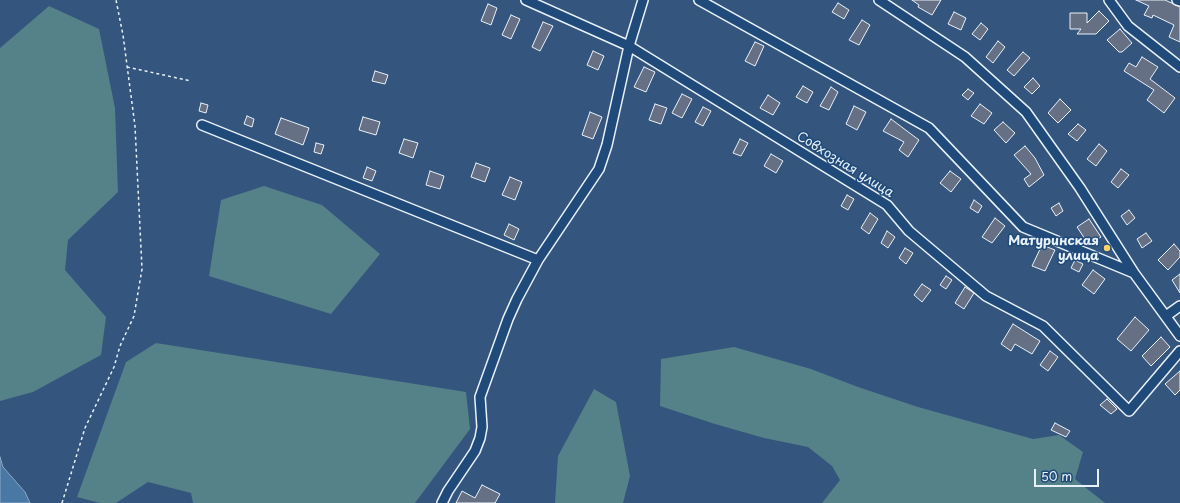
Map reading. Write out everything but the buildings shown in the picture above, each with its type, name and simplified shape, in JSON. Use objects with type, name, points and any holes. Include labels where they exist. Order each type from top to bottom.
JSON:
[{"type":"street","name":"Совхозная улица","points":[[526,0],[630,46],[888,205],[909,231],[986,296],[1043,326],[1130,411],[1180,352]]},
{"type":"street","points":[[442,503],[448,491],[476,451],[482,427],[480,405],[484,383],[508,319],[538,260],[599,169],[607,145],[630,46],[643,0]]},
{"type":"street","points":[[699,0],[929,128],[1023,227],[1134,273]]},
{"type":"street","points":[[879,0],[965,57],[1026,112],[1080,188],[1134,273],[1180,336]]},
{"type":"street","points":[[1109,0],[1128,26],[1180,67]]},
{"type":"street","points":[[202,125],[538,260]]},
{"type":"street","points":[[1166,316],[1180,306]]},
{"type":"path","points":[[62,503],[86,428],[114,367],[120,346],[134,316],[142,269],[135,126],[116,0]]},
{"type":"path","points":[[127,67],[191,81]]},
{"type":"green space","points":[[49,6],[99,29],[115,108],[118,192],[68,240],[65,270],[106,317],[101,355],[33,392],[0,401],[0,48]]},
{"type":"green space","points":[[264,186],[322,205],[380,254],[331,314],[209,276],[221,200]]},
{"type":"green space","points":[[156,343],[466,392],[470,429],[415,503],[193,503],[191,493],[148,482],[116,503],[100,503],[77,497],[126,362]]},
{"type":"green space","points":[[734,347],[811,369],[858,387],[918,407],[1033,439],[1059,435],[1083,452],[1075,479],[1105,503],[822,503],[840,480],[832,466],[808,447],[764,438],[660,406],[661,359]]},
{"type":"green space","points":[[594,389],[616,402],[630,476],[623,503],[555,503],[558,456]]},
{"type":"water","points":[[0,457],[3,467],[25,492],[30,503],[0,503]]},
{"type":"place","name":"Матуринская улица","points":[[1107,248]]}]
